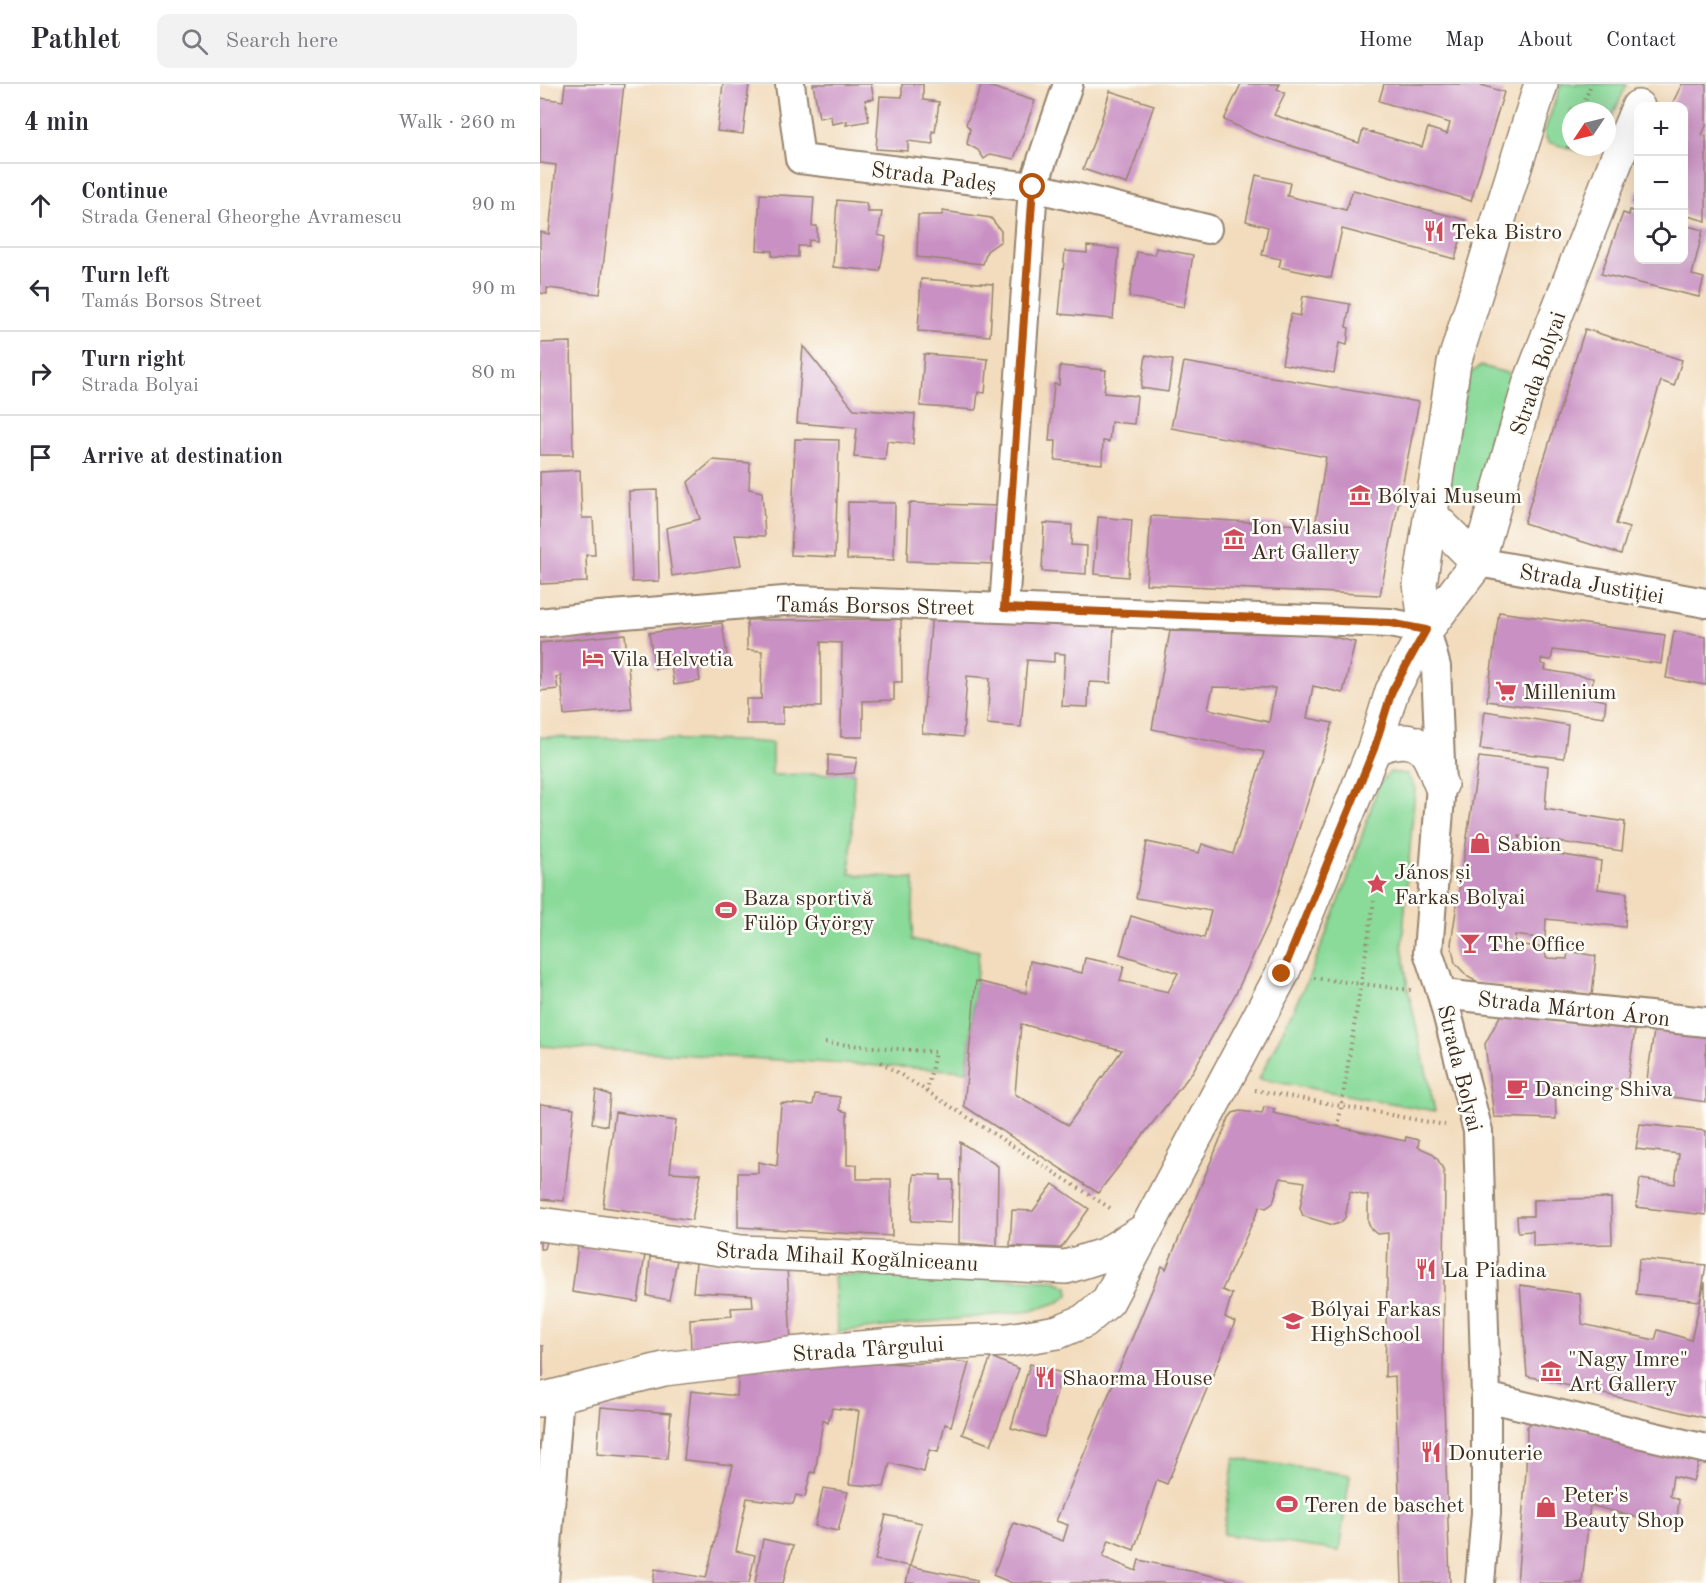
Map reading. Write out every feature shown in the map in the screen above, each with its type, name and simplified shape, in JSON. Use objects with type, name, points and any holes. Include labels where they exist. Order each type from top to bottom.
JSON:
[{"type":"street","name":"Strada Padeș","points":[[790,84],[800,159],[1033,187],[1207,229]]},
{"type":"street","points":[[1004,608],[1033,187],[1068,84]]},
{"type":"street","name":"Strada Bolyai","points":[[1480,1583],[1486,1513],[1486,1397],[1478,1131],[1430,992],[1428,952],[1441,785],[1436,667],[1426,630],[1420,584],[1454,363],[1541,84]]},
{"type":"street","name":"Strada Bolyai","points":[[1641,102],[1648,84]]},
{"type":"street","name":"Strada Bolyai","points":[[1146,1228],[1282,974],[1374,749],[1392,691],[1426,630],[1478,562],[1529,385],[1634,119]]},
{"type":"street","points":[[1432,516],[1478,562]]},
{"type":"street","name":"Strada Justiției","points":[[1478,562],[1706,603]]},
{"type":"street","name":"Tamás Borsos Street","points":[[540,623],[796,600],[1390,623],[1426,630]]},
{"type":"street","points":[[1374,749],[1390,742],[1407,741],[1424,749],[1441,785]]},
{"type":"street","name":"Strada Márton Áron","points":[[1430,992],[1706,1022]]},
{"type":"street","name":"Strada Mihail Kogălniceanu","points":[[540,1224],[742,1252],[1066,1267],[1104,1255],[1146,1228]]},
{"type":"street","name":"Strada Târgului","points":[[549,1398],[664,1369],[790,1354],[905,1344],[1008,1340],[1058,1332],[1084,1321],[1108,1301],[1146,1228]]},
{"type":"street","points":[[1486,1397],[1706,1449]]},
{"type":"street","points":[[544,1583],[549,1398]]},
{"type":"path","points":[[1584,102],[1591,84]]},
{"type":"path","points":[[1338,1127],[1374,901]]},
{"type":"path","points":[[1309,977],[1430,992]]},
{"type":"path","points":[[825,1043],[935,1052],[927,1092]]},
{"type":"path","points":[[881,1062],[1110,1208]]},
{"type":"path","points":[[1253,1090],[1457,1127]]},
{"type":"green space","points":[[1561,84],[1627,84],[1616,108],[1616,102],[1562,102],[1562,146],[1548,142],[1544,133]]},
{"type":"green space","points":[[1481,366],[1507,373],[1513,383],[1477,491],[1469,498],[1445,492],[1469,374]]},
{"type":"green space","name":"Baza sportivă Fülöp György","points":[[540,737],[772,743],[772,775],[854,773],[850,874],[914,879],[912,940],[979,951],[967,1071],[540,1046]]},
{"type":"green space","points":[[1390,772],[1407,774],[1415,788],[1402,945],[1408,989],[1435,1111],[1259,1079],[1309,977],[1347,881],[1379,784]]},
{"type":"green space","points":[[834,1275],[1053,1280],[1068,1287],[1069,1295],[1059,1302],[1031,1311],[838,1332]]},
{"type":"green space","name":"Teren de baschet","points":[[1234,1458],[1350,1475],[1339,1551],[1223,1534]]},
{"type":"building","points":[[565,84],[624,84],[600,294],[547,288],[547,294],[540,293],[540,232],[549,234],[556,165],[540,163],[540,98],[563,101]]},
{"type":"building","points":[[723,84],[749,84],[743,134],[717,131]]},
{"type":"building","points":[[813,84],[871,84],[874,99],[865,100],[869,121],[846,125],[847,121],[832,124],[831,116],[819,118]]},
{"type":"building","points":[[902,84],[923,84],[923,100],[939,102],[935,132],[932,131],[933,144],[908,141],[908,151],[876,149],[880,96],[902,97]]},
{"type":"building","points":[[982,84],[1035,101],[1014,159],[991,154],[984,159],[978,150],[967,144],[970,129],[966,124]]},
{"type":"building","points":[[1241,84],[1280,84],[1277,89],[1285,93],[1274,115],[1359,143],[1363,130],[1422,147],[1428,128],[1447,134],[1450,123],[1379,101],[1384,84],[1478,84],[1504,92],[1471,201],[1256,135],[1224,120]]},
{"type":"building","points":[[1682,84],[1706,84],[1706,126],[1702,135],[1706,136],[1706,221],[1688,216],[1688,102],[1673,102]]},
{"type":"building","points":[[1110,91],[1154,105],[1127,184],[1083,169]]},
{"type":"building","points":[[1256,175],[1290,183],[1287,196],[1346,210],[1353,190],[1466,220],[1455,259],[1342,229],[1331,278],[1279,267],[1281,259],[1262,255],[1268,227],[1246,221]]},
{"type":"building","points":[[760,194],[814,197],[812,226],[817,226],[817,241],[809,240],[808,246],[798,246],[798,257],[772,256],[772,251],[757,250]]},
{"type":"building","points":[[837,200],[866,203],[868,212],[882,212],[878,235],[886,237],[880,271],[833,267]]},
{"type":"building","points":[[1630,210],[1634,212],[1634,264],[1688,264],[1688,226],[1703,230],[1692,275],[1704,278],[1699,297],[1601,274],[1623,213],[1629,215]]},
{"type":"building","points":[[943,211],[991,218],[1001,231],[1001,241],[987,251],[983,264],[917,257],[918,215],[942,215]]},
{"type":"building","points":[[1087,246],[1119,249],[1113,319],[1059,314],[1065,251],[1087,253]]},
{"type":"building","points":[[1156,248],[1193,255],[1184,307],[1129,297],[1137,252],[1155,255]]},
{"type":"building","points":[[921,279],[993,284],[990,336],[918,331]]},
{"type":"building","points":[[1303,296],[1350,304],[1346,327],[1349,328],[1347,345],[1339,343],[1334,373],[1282,364],[1291,314],[1300,316]]},
{"type":"building","points":[[1585,329],[1682,360],[1674,386],[1661,381],[1616,524],[1629,528],[1621,554],[1524,523]]},
{"type":"building","points":[[571,342],[573,455],[540,455],[540,343]]},
{"type":"building","points":[[803,346],[854,409],[915,414],[913,444],[887,441],[885,460],[854,457],[857,428],[797,423]]},
{"type":"building","points":[[924,354],[988,359],[985,393],[978,392],[976,410],[920,406]]},
{"type":"building","points":[[1146,355],[1173,360],[1168,392],[1141,388]]},
{"type":"building","points":[[1184,362],[1419,402],[1380,595],[1146,584],[1151,516],[1315,526],[1326,457],[1171,428]]},
{"type":"building","points":[[1060,366],[1106,370],[1104,393],[1137,396],[1134,424],[1111,422],[1109,442],[1103,441],[1102,464],[1055,460],[1056,441],[1049,441],[1054,384],[1059,385]]},
{"type":"building","points":[[795,439],[839,440],[835,557],[791,555]]},
{"type":"building","points":[[713,460],[750,463],[749,489],[762,492],[765,536],[735,535],[741,565],[672,576],[666,528],[700,519],[688,482]]},
{"type":"building","points":[[580,470],[582,518],[593,518],[595,555],[586,555],[587,582],[540,584],[540,472]]},
{"type":"building","points":[[657,490],[659,581],[632,582],[629,491]]},
{"type":"building","points":[[848,502],[895,503],[894,560],[847,559]]},
{"type":"building","points":[[909,503],[997,506],[995,564],[907,561]]},
{"type":"building","points":[[1098,517],[1132,520],[1128,577],[1094,574]]},
{"type":"building","points":[[1044,523],[1072,525],[1071,545],[1087,546],[1086,574],[1042,571]]},
{"type":"building","points":[[932,612],[1114,625],[1111,683],[1089,682],[1088,707],[1062,706],[1065,654],[1054,653],[1054,662],[1027,660],[1021,727],[987,724],[990,678],[967,676],[963,737],[922,733]]},
{"type":"building","points":[[1499,612],[1665,635],[1661,664],[1553,650],[1551,660],[1541,659],[1541,664],[1546,665],[1545,670],[1593,678],[1591,698],[1606,701],[1604,717],[1487,701]]},
{"type":"building","points":[[901,619],[902,682],[894,682],[894,700],[863,701],[863,737],[841,737],[842,643],[821,642],[821,707],[783,706],[783,724],[746,724],[746,699],[761,699],[762,651],[747,650],[747,620]]},
{"type":"building","points":[[722,623],[728,662],[698,667],[700,681],[674,685],[671,667],[655,669],[649,633]]},
{"type":"building","points":[[1170,631],[1324,635],[1355,642],[1343,693],[1313,686],[1307,718],[1333,723],[1269,922],[1237,991],[1193,1071],[1098,1193],[964,1106],[976,981],[1026,993],[1030,961],[1082,973],[1085,958],[1124,966],[1120,981],[1168,992],[1178,973],[1120,954],[1131,916],[1204,938],[1211,911],[1136,898],[1147,842],[1199,853],[1202,844],[1233,854],[1264,752],[1152,729]],"holes":[[[1213,687],[1275,688],[1269,722],[1208,709]],[[1021,1024],[1122,1050],[1068,1125],[1015,1094]]]},
{"type":"building","points":[[1674,631],[1706,637],[1706,685],[1666,678]]},
{"type":"building","name":"Vila Helvetia","points":[[625,634],[632,709],[564,715],[561,676],[556,677],[558,689],[540,691],[540,643]]},
{"type":"building","points":[[1485,711],[1568,725],[1564,758],[1480,749]]},
{"type":"building","points":[[828,755],[857,758],[854,773],[828,775]]},
{"type":"building","points":[[1479,757],[1548,766],[1545,809],[1625,822],[1622,851],[1519,836],[1519,848],[1601,861],[1598,889],[1627,893],[1625,927],[1546,919],[1545,939],[1515,935],[1515,944],[1546,948],[1546,958],[1567,959],[1568,951],[1596,956],[1592,996],[1479,983],[1468,977],[1455,963],[1451,944]]},
{"type":"building","points":[[1501,1014],[1635,1030],[1626,1091],[1555,1082],[1556,1119],[1494,1117],[1485,1044]]},
{"type":"building","points":[[1654,1031],[1706,1037],[1706,1102],[1645,1093]]},
{"type":"building","points":[[596,1090],[610,1095],[607,1126],[592,1123]]},
{"type":"building","points":[[815,1094],[840,1097],[840,1110],[847,1112],[847,1165],[857,1165],[857,1179],[891,1179],[892,1236],[738,1227],[738,1173],[758,1173],[758,1162],[777,1166],[781,1103],[813,1105]]},
{"type":"building","points":[[540,1104],[574,1108],[564,1201],[540,1199]]},
{"type":"building","points":[[1264,1107],[1275,1109],[1273,1113],[1405,1141],[1406,1137],[1419,1140],[1418,1147],[1432,1153],[1443,1169],[1445,1178],[1443,1374],[1450,1583],[1402,1583],[1395,1376],[1385,1377],[1388,1233],[1377,1234],[1371,1229],[1368,1222],[1368,1196],[1350,1192],[1345,1218],[1333,1225],[1303,1216],[1300,1208],[1305,1182],[1280,1178],[1273,1203],[1266,1208],[1260,1206],[1222,1290],[1232,1294],[1225,1317],[1235,1322],[1167,1484],[1157,1480],[1134,1550],[1109,1540],[1103,1557],[1136,1571],[1139,1560],[1245,1583],[1012,1583],[993,1575],[1014,1523],[1063,1541],[1068,1525],[1056,1521],[1162,1266],[1166,1269],[1229,1118],[1233,1113],[1240,1111],[1262,1114]]},
{"type":"building","points":[[615,1112],[676,1121],[670,1172],[701,1174],[692,1220],[603,1207]]},
{"type":"building","points":[[1640,1124],[1706,1131],[1706,1215],[1636,1207],[1640,1179],[1675,1184],[1679,1154],[1636,1149]]},
{"type":"building","points":[[960,1142],[998,1166],[997,1246],[959,1243]]},
{"type":"building","points":[[914,1174],[941,1175],[941,1180],[953,1180],[951,1223],[911,1221]]},
{"type":"building","points":[[1053,1184],[1089,1209],[1061,1248],[1010,1246],[1012,1210],[1033,1211]]},
{"type":"building","points":[[1611,1198],[1612,1244],[1533,1246],[1533,1231],[1518,1232],[1517,1216],[1533,1216],[1533,1200]]},
{"type":"building","points":[[540,1241],[546,1241],[544,1249],[540,1249]]},
{"type":"building","points":[[578,1245],[645,1255],[638,1302],[572,1292]]},
{"type":"building","points":[[650,1257],[677,1260],[669,1300],[647,1296]]},
{"type":"building","points":[[1639,1259],[1706,1265],[1700,1301],[1636,1294]]},
{"type":"building","points":[[696,1262],[787,1266],[791,1343],[691,1352],[690,1319],[732,1316],[731,1308],[753,1307],[752,1295],[693,1292]]},
{"type":"building","points":[[1705,1282],[1706,1418],[1527,1376],[1520,1285],[1580,1294],[1582,1324],[1655,1340],[1658,1330],[1691,1340]]},
{"type":"building","points":[[540,1346],[543,1346],[543,1376],[540,1377]]},
{"type":"building","points":[[991,1357],[1019,1369],[991,1445],[962,1434]]},
{"type":"building","points":[[862,1361],[907,1364],[952,1361],[969,1363],[951,1426],[945,1424],[938,1452],[929,1450],[924,1472],[890,1463],[884,1487],[849,1484],[859,1411],[832,1408],[828,1423],[823,1420],[815,1473],[811,1472],[805,1497],[796,1495],[793,1504],[747,1498],[736,1551],[755,1555],[749,1583],[653,1583],[655,1569],[706,1578],[733,1465],[684,1460],[691,1391],[737,1396],[739,1370]]},
{"type":"building","points":[[1030,1364],[1062,1373],[1044,1437],[1011,1428]]},
{"type":"building","points":[[601,1407],[671,1413],[667,1459],[597,1454]]},
{"type":"building","points":[[1535,1419],[1701,1455],[1693,1481],[1673,1476],[1670,1496],[1679,1500],[1676,1528],[1590,1505],[1582,1583],[1517,1583],[1526,1471],[1527,1427]]},
{"type":"building","points":[[823,1488],[848,1492],[838,1531],[815,1526]]},
{"type":"building","points":[[886,1515],[922,1523],[910,1566],[875,1560]]},
{"type":"building","points":[[763,1539],[793,1546],[783,1583],[755,1583]]},
{"type":"building","points":[[910,1566],[977,1580],[977,1583],[906,1583]]},
{"type":"place","name":"Teka Bistro","points":[[1434,231]]},
{"type":"place","name":"Bólyai Museum","points":[[1360,495]]},
{"type":"place","name":"Ion Vlasiu Art Gallery","points":[[1234,539]]},
{"type":"place","name":"Vila Helvetia","points":[[593,658]]},
{"type":"place","name":"Millenium","points":[[1506,691]]},
{"type":"place","name":"Sabion","points":[[1480,843]]},
{"type":"place","name":"János și Farkas Bolyai","points":[[1377,884]]},
{"type":"place","name":"Baza sportivă Fülöp György","points":[[726,910]]},
{"type":"place","name":"The Office","points":[[1470,943]]},
{"type":"place","name":"Dancing Shiva","points":[[1517,1088]]},
{"type":"place","name":"La Piadina","points":[[1426,1269]]},
{"type":"place","name":"Bólyai Farkas HighSchool","points":[[1293,1321]]},
{"type":"place","name":"\"Nagy Imre\" Art Gallery","points":[[1551,1371]]},
{"type":"place","name":"Shaorma House","points":[[1045,1377]]},
{"type":"place","name":"Donuterie","points":[[1431,1452]]},
{"type":"place","name":"Teren de baschet","points":[[1287,1504]]},
{"type":"place","name":"Peter's Beauty Shop","points":[[1546,1507]]},
{"type":"route","points":[[1033,187],[1004,608],[1390,623],[1426,630],[1392,691],[1374,749],[1282,974]]}]
